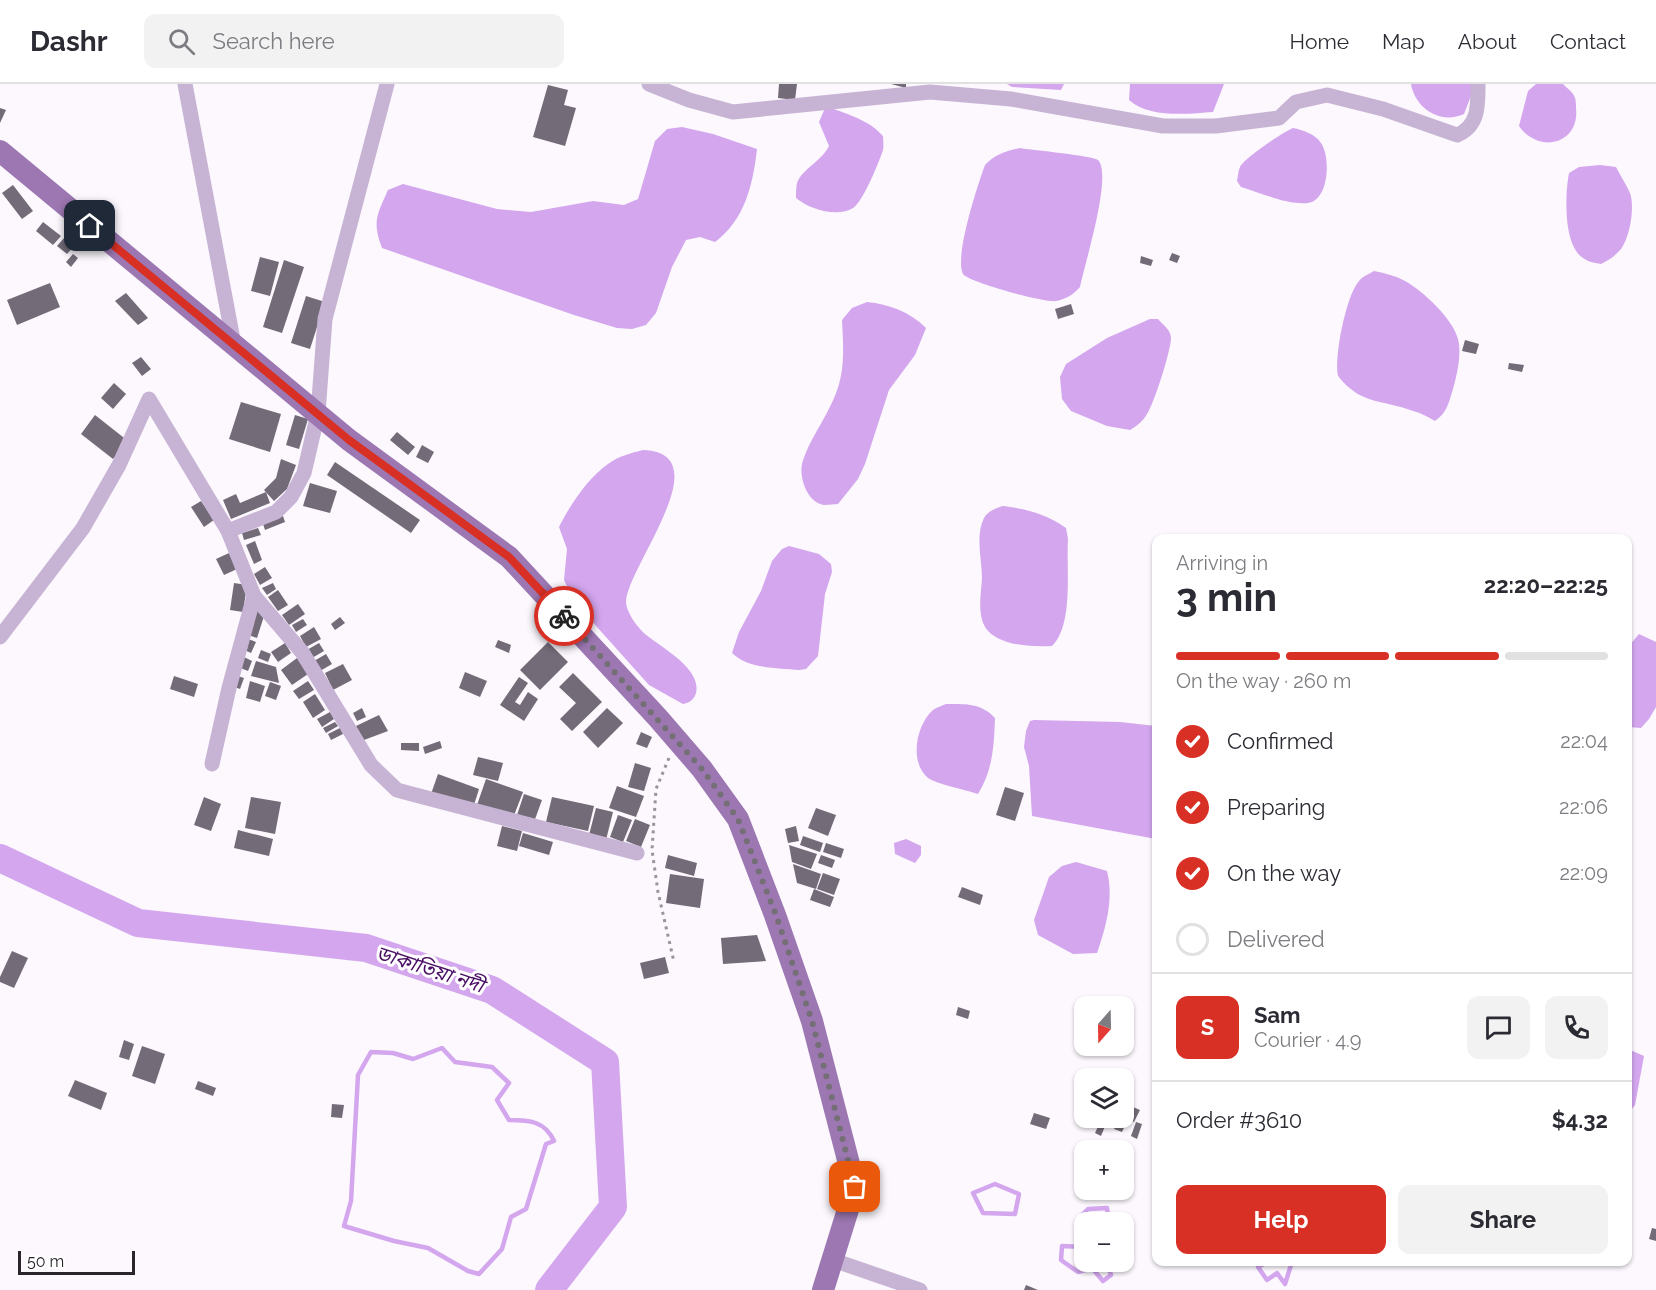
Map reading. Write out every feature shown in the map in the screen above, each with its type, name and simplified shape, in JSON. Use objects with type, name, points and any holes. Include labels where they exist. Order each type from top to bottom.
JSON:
[{"type":"main road","points":[[0,151],[349,440],[509,557],[702,769],[738,819],[776,915],[812,1021],[855,1187],[823,1290]]},
{"type":"street","points":[[185,84],[234,345]]},
{"type":"street","points":[[228,531],[276,512],[291,497],[304,473],[318,413],[326,319],[387,84]]},
{"type":"street","points":[[649,84],[689,100],[733,112],[930,92],[1011,99],[1163,126],[1216,126],[1279,118],[1296,102],[1327,95],[1383,110],[1457,135],[1468,131],[1474,122],[1478,84]]},
{"type":"street","points":[[0,637],[83,528],[119,465],[149,399],[228,531],[254,596],[302,652],[371,765],[397,790],[637,854]]},
{"type":"street","points":[[212,764],[231,679],[254,596]]},
{"type":"street","points":[[833,1260],[920,1290]]},
{"type":"path","points":[[674,962],[658,892],[652,850],[656,789],[677,740]]},
{"type":"shaded area","points":[[1007,84],[1064,84],[1061,90],[1012,87]]},
{"type":"shaded area","points":[[1130,84],[1224,84],[1213,112],[1169,114],[1147,110],[1129,100]]},
{"type":"shaded area","points":[[1411,84],[1471,84],[1471,96],[1464,114],[1455,117],[1438,116],[1423,107],[1413,93]]},
{"type":"shaded area","points":[[1536,84],[1563,84],[1575,97],[1575,121],[1565,137],[1556,141],[1536,140],[1527,135],[1519,126],[1528,91]]},
{"type":"shaded area","points":[[829,107],[865,122],[883,136],[883,150],[861,198],[853,208],[839,212],[816,209],[796,198],[799,178],[826,152],[829,146],[819,122],[825,108]]},
{"type":"shaded area","points":[[682,127],[713,134],[757,149],[753,175],[746,200],[734,223],[725,233],[715,242],[700,237],[686,240],[672,267],[656,313],[646,325],[632,329],[617,328],[382,248],[377,231],[377,218],[388,190],[403,184],[497,209],[531,212],[593,201],[624,205],[638,199],[655,141],[667,129]]},
{"type":"shaded area","points":[[1293,128],[1312,135],[1324,149],[1326,177],[1324,186],[1315,200],[1300,203],[1241,187],[1237,181],[1239,169],[1243,163],[1265,145]]},
{"type":"shaded area","points":[[1020,148],[1094,158],[1098,160],[1102,169],[1100,201],[1080,287],[1066,298],[1056,301],[1007,291],[978,282],[963,274],[961,265],[964,237],[985,165],[1001,154]]},
{"type":"shaded area","points":[[1600,165],[1616,167],[1630,193],[1632,206],[1629,230],[1624,244],[1616,254],[1601,264],[1585,259],[1576,251],[1569,231],[1566,206],[1569,173],[1579,167]]},
{"type":"shaded area","points":[[1374,271],[1394,276],[1412,286],[1444,314],[1455,331],[1459,351],[1456,377],[1447,407],[1435,421],[1402,407],[1364,397],[1347,386],[1338,376],[1339,341],[1350,299],[1359,281]]},
{"type":"shaded area","points":[[867,302],[899,310],[913,317],[926,328],[915,355],[889,390],[858,479],[838,504],[824,505],[813,500],[809,495],[803,483],[802,464],[839,384],[843,360],[842,320],[852,308]]},
{"type":"shaded area","points":[[1150,319],[1158,319],[1168,330],[1171,338],[1158,389],[1144,419],[1130,430],[1107,426],[1071,411],[1062,399],[1060,377],[1066,364],[1107,338]]},
{"type":"shaded area","points":[[643,450],[665,456],[674,470],[673,491],[664,515],[639,565],[626,603],[630,615],[642,631],[678,659],[693,675],[696,693],[691,701],[683,704],[649,685],[580,608],[564,580],[567,549],[559,527],[568,510],[580,492],[608,464]]},
{"type":"shaded area","points":[[1003,506],[1036,513],[1066,528],[1068,595],[1064,624],[1052,646],[1028,646],[1002,640],[989,632],[982,620],[980,606],[981,525],[992,510]]},
{"type":"shaded area","points":[[789,546],[819,554],[831,564],[832,572],[825,594],[818,656],[806,669],[799,670],[755,665],[732,653],[739,632],[761,591],[772,561],[782,549]]},
{"type":"shaded area","points":[[1639,634],[1656,642],[1656,707],[1641,728],[1632,727],[1632,642]]},
{"type":"shaded area","points":[[946,704],[967,704],[979,707],[995,718],[990,767],[978,794],[928,778],[918,763],[917,744],[922,725],[933,710]]},
{"type":"shaded area","points":[[1030,721],[1120,722],[1152,726],[1152,838],[1032,816],[1029,766],[1024,747]]},
{"type":"shaded area","points":[[906,839],[921,846],[921,855],[915,863],[895,854],[894,843]]},
{"type":"shaded area","points":[[1076,862],[1107,871],[1109,902],[1106,923],[1097,953],[1073,954],[1038,935],[1034,920],[1049,877],[1062,866]]},
{"type":"shaded area","points":[[1632,1051],[1644,1056],[1635,1105],[1632,1109]]},
{"type":"building","points":[[779,84],[797,84],[795,100],[778,98]]},
{"type":"building","points":[[891,84],[906,84],[906,88]]},
{"type":"building","points":[[548,85],[568,90],[564,105],[576,108],[565,146],[533,137]]},
{"type":"building","points":[[0,108],[6,110],[0,123]]},
{"type":"building","points":[[13,185],[33,211],[22,219],[2,193]]},
{"type":"building","points":[[43,222],[61,236],[53,245],[36,231]]},
{"type":"building","points":[[65,237],[75,245],[67,254],[57,246]]},
{"type":"building","points":[[1172,253],[1180,256],[1177,263],[1169,260]]},
{"type":"building","points":[[73,254],[78,258],[71,267],[66,262]]},
{"type":"building","points":[[1141,256],[1153,260],[1151,266],[1140,263]]},
{"type":"building","points":[[260,257],[279,262],[270,296],[251,291]]},
{"type":"building","points":[[284,260],[304,267],[282,333],[263,327]]},
{"type":"building","points":[[50,283],[60,307],[17,325],[7,300]]},
{"type":"building","points":[[126,293],[148,318],[138,325],[115,301]]},
{"type":"building","points":[[306,296],[325,302],[310,349],[291,343]]},
{"type":"building","points":[[1071,304],[1074,314],[1058,319],[1055,309]]},
{"type":"building","points":[[1465,340],[1479,344],[1476,354],[1462,351]]},
{"type":"building","points":[[141,357],[151,369],[142,376],[132,363]]},
{"type":"building","points":[[1509,363],[1524,365],[1522,372],[1508,369]]},
{"type":"building","points":[[114,383],[126,394],[113,409],[101,398]]},
{"type":"building","points":[[241,402],[281,414],[270,452],[229,439]]},
{"type":"building","points":[[95,415],[128,441],[113,459],[81,434]]},
{"type":"building","points":[[295,415],[308,419],[299,449],[286,445]]},
{"type":"building","points":[[397,432],[415,447],[408,455],[390,440]]},
{"type":"building","points":[[422,445],[434,452],[428,463],[416,457]]},
{"type":"building","points":[[281,459],[296,465],[287,489],[274,501],[264,490],[276,478]]},
{"type":"building","points":[[335,462],[420,520],[411,533],[327,475]]},
{"type":"building","points":[[310,483],[337,491],[330,513],[303,506]]},
{"type":"building","points":[[266,492],[270,503],[231,519],[223,500],[236,494],[240,503]]},
{"type":"building","points":[[201,501],[214,520],[204,527],[191,507]]},
{"type":"building","points":[[283,516],[285,522],[265,530],[263,524]]},
{"type":"building","points":[[258,528],[261,535],[244,540],[242,533]]},
{"type":"building","points":[[255,541],[262,560],[254,564],[246,545]]},
{"type":"building","points":[[229,553],[237,569],[224,575],[216,559]]},
{"type":"building","points":[[265,567],[272,578],[260,585],[254,574]]},
{"type":"building","points":[[234,583],[247,585],[243,612],[230,610]]},
{"type":"building","points":[[273,583],[276,589],[267,595],[262,588]]},
{"type":"building","points":[[278,590],[288,605],[278,611],[268,597]]},
{"type":"building","points":[[298,604],[305,614],[289,625],[282,615]]},
{"type":"building","points":[[254,609],[265,613],[257,638],[246,634]]},
{"type":"building","points":[[340,617],[345,623],[335,630],[331,624]]},
{"type":"building","points":[[303,619],[307,625],[296,632],[292,625]]},
{"type":"building","points":[[314,627],[321,639],[306,647],[300,636]]},
{"type":"building","points":[[246,638],[256,642],[251,653],[242,649]]},
{"type":"building","points":[[498,640],[511,645],[509,653],[495,647]]},
{"type":"building","points":[[548,642],[568,662],[540,690],[520,670]]},
{"type":"building","points":[[285,643],[291,653],[278,662],[271,652]]},
{"type":"building","points":[[319,643],[324,651],[312,658],[307,650]]},
{"type":"building","points":[[261,650],[271,654],[268,662],[258,658]]},
{"type":"building","points":[[326,654],[332,664],[320,671],[314,661]]},
{"type":"building","points":[[242,656],[252,661],[248,671],[238,667]]},
{"type":"building","points":[[297,658],[308,674],[292,685],[281,670]]},
{"type":"building","points":[[256,661],[276,667],[279,683],[251,676]]},
{"type":"building","points":[[343,664],[352,680],[333,690],[325,673]]},
{"type":"building","points":[[465,672],[487,681],[480,697],[459,688]]},
{"type":"building","points":[[573,673],[602,702],[572,731],[560,719],[576,703],[559,687]]},
{"type":"building","points":[[235,675],[244,678],[240,689],[232,686]]},
{"type":"building","points":[[174,676],[198,684],[194,697],[170,689]]},
{"type":"building","points":[[519,677],[528,683],[515,702],[520,705],[528,692],[538,699],[524,721],[500,705]]},
{"type":"building","points":[[250,681],[265,686],[260,702],[246,698]]},
{"type":"building","points":[[308,681],[314,690],[299,699],[293,691]]},
{"type":"building","points":[[270,682],[281,686],[276,700],[265,696]]},
{"type":"building","points":[[315,694],[325,710],[313,718],[303,702]]},
{"type":"building","points":[[362,708],[366,717],[357,721],[353,713]]},
{"type":"building","points":[[607,708],[623,723],[598,748],[583,732]]},
{"type":"building","points":[[330,712],[334,719],[322,727],[317,719]]},
{"type":"building","points":[[379,715],[388,731],[364,740],[356,726]]},
{"type":"building","points":[[335,722],[338,726],[326,733],[323,728]]},
{"type":"building","points":[[340,728],[343,734],[331,740],[328,734]]},
{"type":"building","points":[[641,732],[652,737],[647,748],[636,744]]},
{"type":"building","points":[[440,741],[442,748],[425,754],[423,747]]},
{"type":"building","points":[[401,743],[419,743],[419,751],[401,750]]},
{"type":"building","points":[[478,757],[503,763],[498,781],[473,775]]},
{"type":"building","points":[[635,763],[651,768],[644,791],[628,787]]},
{"type":"building","points":[[438,774],[479,789],[473,808],[431,794]]},
{"type":"building","points":[[486,779],[523,792],[513,818],[477,805]]},
{"type":"building","points":[[617,786],[644,796],[636,817],[609,808]]},
{"type":"building","points":[[1005,787],[1024,793],[1015,821],[996,815]]},
{"type":"building","points":[[524,794],[542,800],[534,822],[517,815]]},
{"type":"building","points":[[204,797],[221,804],[211,831],[194,825]]},
{"type":"building","points":[[251,797],[281,802],[275,834],[245,828]]},
{"type":"building","points":[[552,797],[594,806],[588,831],[546,822]]},
{"type":"building","points":[[596,808],[613,812],[606,840],[589,835]]},
{"type":"building","points":[[816,808],[836,815],[828,836],[808,828]]},
{"type":"building","points":[[618,815],[632,820],[623,842],[610,837]]},
{"type":"building","points":[[635,819],[650,825],[641,847],[626,841]]},
{"type":"building","points":[[502,826],[522,831],[517,851],[497,846]]},
{"type":"building","points":[[796,826],[799,841],[788,843],[785,829]]},
{"type":"building","points":[[238,830],[273,839],[269,856],[234,848]]},
{"type":"building","points":[[523,833],[553,842],[549,855],[519,846]]},
{"type":"building","points":[[803,836],[823,843],[820,852],[800,845]]},
{"type":"building","points":[[826,843],[844,849],[841,858],[823,852]]},
{"type":"building","points":[[789,845],[817,854],[811,869],[792,862]]},
{"type":"building","points":[[668,855],[697,863],[694,876],[665,868]]},
{"type":"building","points":[[821,855],[835,860],[832,868],[818,863]]},
{"type":"building","points":[[793,864],[821,874],[816,889],[797,883]]},
{"type":"building","points":[[823,873],[840,879],[834,895],[817,889]]},
{"type":"building","points":[[670,874],[704,879],[700,908],[666,903]]},
{"type":"building","points":[[962,887],[983,895],[980,905],[958,897]]},
{"type":"building","points":[[814,889],[834,897],[830,907],[810,900]]},
{"type":"building","points":[[757,935],[766,961],[723,964],[721,938]]},
{"type":"building","points":[[12,951],[28,958],[14,988],[0,982],[0,977]]},
{"type":"building","points":[[665,957],[669,973],[644,979],[640,963]]},
{"type":"building","points":[[958,1007],[970,1011],[968,1019],[956,1015]]},
{"type":"building","points":[[124,1040],[134,1044],[129,1060],[119,1057]]},
{"type":"building","points":[[142,1046],[165,1054],[155,1084],[132,1076]]},
{"type":"building","points":[[75,1080],[107,1093],[101,1110],[68,1096]]},
{"type":"building","points":[[198,1081],[216,1088],[213,1096],[195,1089]]},
{"type":"building","points":[[332,1104],[344,1105],[342,1118],[331,1117]]},
{"type":"building","points":[[1134,1107],[1140,1110],[1134,1122]]},
{"type":"building","points":[[1034,1113],[1050,1118],[1046,1129],[1030,1124]]},
{"type":"building","points":[[1136,1122],[1142,1124],[1137,1139],[1131,1136]]},
{"type":"building","points":[[1097,1128],[1104,1128],[1101,1136],[1095,1133]]},
{"type":"building","points":[[1114,1128],[1124,1128],[1122,1132]]},
{"type":"building","points":[[1652,1228],[1656,1229],[1656,1241],[1649,1239]]},
{"type":"building","points":[[1026,1285],[1038,1290],[1024,1290]]},
{"type":"waterway","name":"ডাকাতিয়া নদী","points":[[0,858],[138,923],[366,948],[492,990],[605,1062],[613,1207],[549,1290]]},
{"type":"waterway","points":[[442,1048],[455,1062],[492,1067],[509,1083],[497,1100],[509,1120],[536,1123],[546,1129],[554,1141],[546,1144],[526,1209],[511,1217],[502,1249],[479,1274],[468,1271],[428,1248],[394,1241],[344,1226],[351,1201],[358,1075],[371,1052],[393,1053],[413,1059],[442,1048]]},
{"type":"waterway","points":[[995,1184],[1019,1194],[1015,1214],[983,1213],[973,1193],[995,1184]]},
{"type":"waterway","points":[[1085,1212],[1088,1209],[1107,1208],[1108,1212]]},
{"type":"waterway","points":[[1074,1247],[1062,1246],[1061,1260],[1074,1269]]},
{"type":"waterway","points":[[1260,1266],[1258,1267],[1267,1280],[1277,1273],[1285,1284],[1291,1266]]},
{"type":"waterway","points":[[1095,1272],[1103,1281],[1111,1275],[1110,1272]]},
{"type":"way so far","points":[[564,616],[702,769],[738,819],[776,915],[812,1021],[855,1187]]},
{"type":"route","points":[[90,226],[349,440],[509,557],[564,616]]}]
